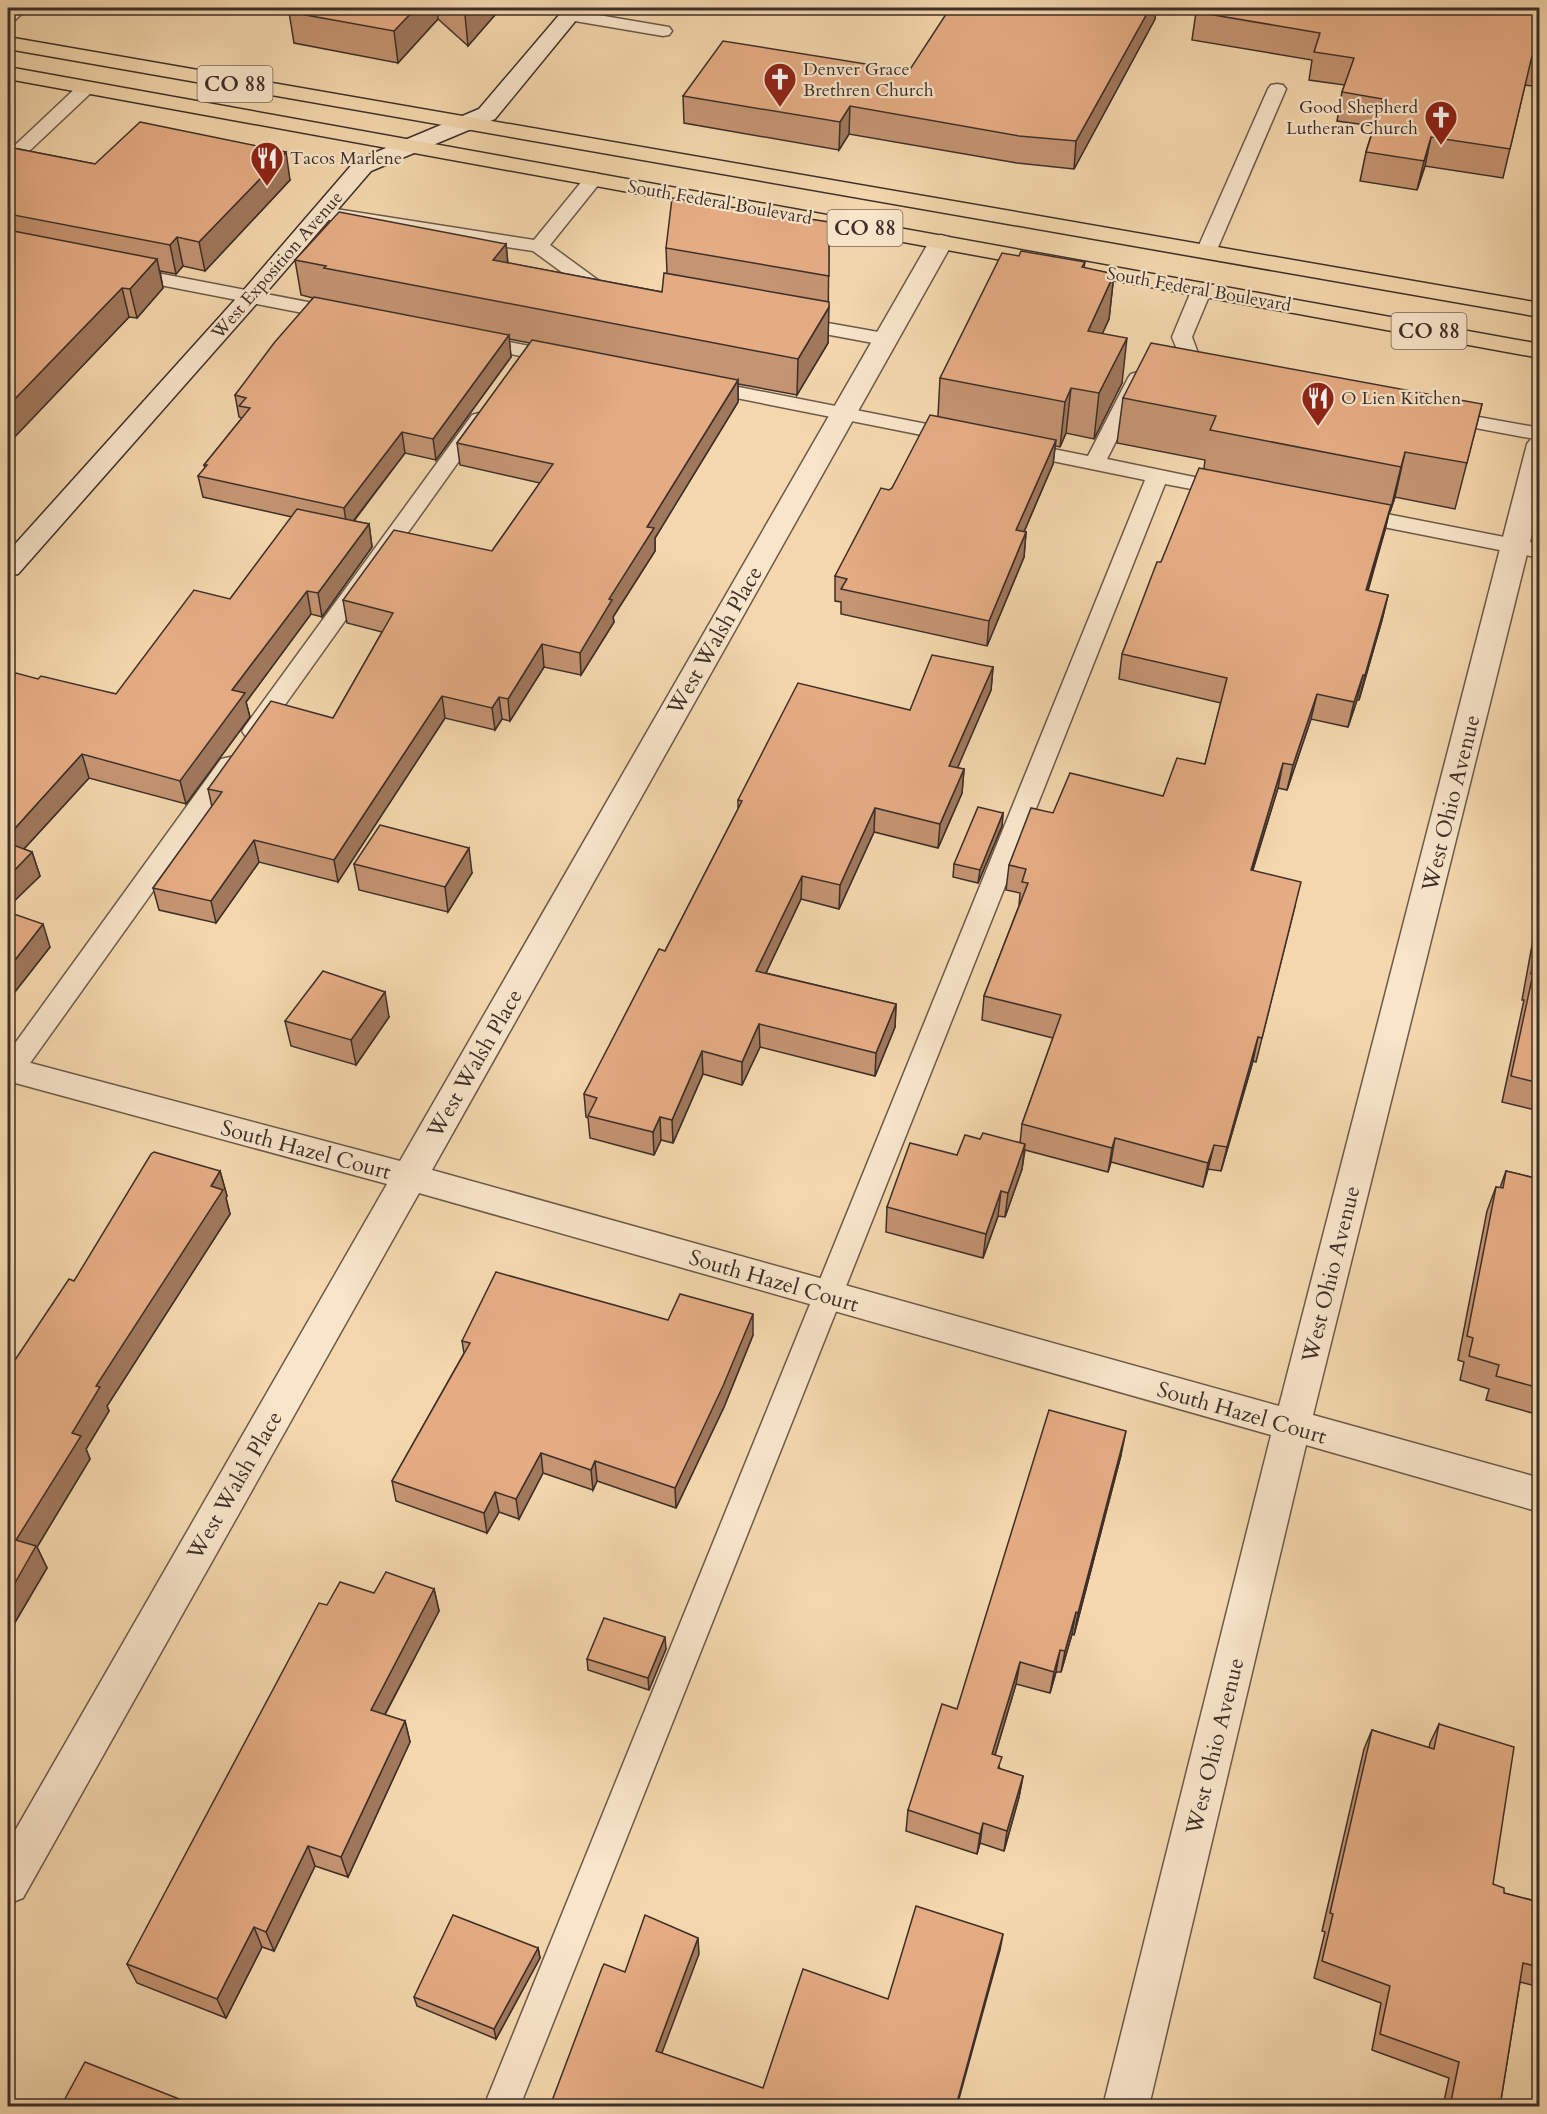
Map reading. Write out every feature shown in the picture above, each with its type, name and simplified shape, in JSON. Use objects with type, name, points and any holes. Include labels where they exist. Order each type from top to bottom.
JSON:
[{"type":"main road","name":"South Federal Boulevard","points":[[8,43],[1539,310]]},
{"type":"main road","name":"South Federal Boulevard","points":[[8,73],[1539,351]]},
{"type":"street","name":"West Exposition Avenue","points":[[8,568],[250,297],[363,166],[487,114],[572,11]]},
{"type":"street","name":"West Walsh Place","points":[[8,1883],[941,242]]},
{"type":"street","name":"West Ohio Avenue","points":[[1126,2106],[1292,1426],[1528,549],[1539,444]]},
{"type":"street","name":"South Hazel Court","points":[[8,1070],[409,1177],[1539,1495]]},
{"type":"lane","points":[[8,17],[20,8]]},
{"type":"lane","points":[[572,11],[663,31]]},
{"type":"lane","points":[[13,151],[87,87]]},
{"type":"lane","points":[[1206,252],[1276,89]]},
{"type":"lane","points":[[13,151],[39,155]]},
{"type":"lane","points":[[539,246],[594,179]]},
{"type":"lane","points":[[322,213],[539,246],[596,288],[631,294]]},
{"type":"lane","points":[[111,270],[363,319]]},
{"type":"lane","points":[[1161,347],[1182,337],[1202,290]]},
{"type":"lane","points":[[771,319],[884,339]]},
{"type":"lane","points":[[1182,337],[1190,355],[1207,373],[1230,377]]},
{"type":"lane","points":[[457,338],[574,361]]},
{"type":"lane","points":[[514,371],[528,352]]},
{"type":"lane","points":[[1095,463],[1145,362]]},
{"type":"lane","points":[[679,382],[980,441]]},
{"type":"lane","points":[[8,1070],[493,400]]},
{"type":"lane","points":[[1425,413],[1539,434]]},
{"type":"lane","points":[[1003,445],[1250,494]]},
{"type":"lane","points":[[502,2106],[1157,476]]},
{"type":"lane","points":[[1331,510],[1528,549]]},
{"type":"building","points":[[294,8],[416,8],[394,31],[289,12]]},
{"type":"building","points":[[456,8],[471,8],[465,15]]},
{"type":"building","points":[[950,8],[1150,8],[1076,141],[1019,136],[850,106],[840,122],[683,96],[723,41],[909,71]]},
{"type":"building","points":[[1198,8],[1539,8],[1539,58],[1532,56],[1510,149],[1431,137],[1424,161],[1366,152],[1383,99],[1342,92],[1354,58],[1314,52],[1320,33],[1196,12]]},
{"type":"building","points":[[140,122],[286,152],[199,242],[177,237],[170,245],[8,214],[8,147],[95,164]]},
{"type":"building","points":[[672,198],[829,222],[829,276],[666,248]]},
{"type":"building","points":[[339,212],[506,244],[493,260],[662,292],[664,273],[829,302],[829,307],[798,359],[324,268],[326,266],[295,260]]},
{"type":"building","points":[[8,230],[157,259],[130,289],[122,288],[8,406]]},
{"type":"building","points":[[1021,251],[1085,262],[1082,267],[1114,274],[1088,331],[1127,338],[1099,393],[1071,388],[1065,402],[940,378],[1002,253],[1019,256]]},
{"type":"building","points":[[314,297],[509,335],[433,439],[402,432],[344,508],[198,476],[207,465],[204,465],[250,408],[239,406],[246,398],[235,395],[274,343]]},
{"type":"building","points":[[532,340],[738,380],[647,527],[654,528],[609,599],[612,600],[580,653],[542,644],[508,699],[499,697],[492,708],[442,696],[334,860],[254,840],[211,901],[153,888],[222,792],[208,789],[271,701],[333,718],[393,613],[343,600],[394,530],[492,551],[553,464],[457,443]]},
{"type":"building","points":[[1151,343],[1482,404],[1467,463],[1405,452],[1401,467],[1210,430],[1216,416],[1123,398]]},
{"type":"building","points":[[930,415],[1056,440],[1016,530],[1026,532],[989,621],[841,589],[847,579],[835,576],[881,488],[889,490],[892,488]]},
{"type":"building","points":[[1199,468],[1391,505],[1366,590],[1388,595],[1365,675],[1363,675],[1354,702],[1317,694],[1293,765],[1283,763],[1251,870],[1301,882],[1262,1038],[1258,1037],[1227,1147],[1214,1145],[1208,1163],[1115,1138],[1112,1148],[1022,1124],[1061,1015],[984,996],[1028,883],[1022,882],[1026,869],[1009,865],[1031,808],[1053,813],[1070,773],[1163,796],[1177,758],[1205,764],[1227,678],[1122,654],[1157,562],[1161,562]]},
{"type":"building","points":[[297,509],[369,524],[318,593],[307,591],[232,690],[245,693],[180,781],[82,754],[8,836],[8,683],[16,673],[38,679],[41,676],[116,694],[194,590],[230,599]]},
{"type":"building","points":[[932,655],[993,667],[949,766],[964,769],[940,824],[875,808],[840,885],[802,876],[756,971],[896,1004],[876,1053],[759,1024],[742,1062],[702,1051],[672,1120],[660,1117],[653,1132],[588,1116],[597,1098],[584,1094],[659,949],[665,951],[742,801],[738,800],[798,683],[910,710]]},
{"type":"building","points":[[978,807],[1003,813],[980,870],[954,864]]},
{"type":"building","points":[[380,825],[469,848],[445,887],[354,864]]},
{"type":"building","points":[[8,843],[32,852],[8,877]]},
{"type":"building","points":[[8,912],[43,924],[8,969]]},
{"type":"building","points":[[1539,928],[1539,1083],[1511,1076],[1533,974],[1531,974]]},
{"type":"building","points":[[323,971],[385,992],[351,1040],[285,1021]]},
{"type":"building","points":[[983,1133],[1025,1144],[1008,1193],[1001,1191],[986,1234],[887,1207],[910,1143],[957,1155],[965,1135],[980,1139]]},
{"type":"building","points":[[154,1152],[220,1171],[211,1186],[223,1190],[96,1386],[100,1387],[72,1433],[81,1436],[16,1540],[36,1546],[8,1595],[8,1368],[69,1279],[74,1281]]},
{"type":"building","points":[[1506,1171],[1539,1179],[1539,1388],[1496,1376],[1499,1365],[1469,1356],[1473,1338],[1467,1336],[1496,1187],[1503,1188]]},
{"type":"building","points":[[496,1272],[668,1320],[680,1294],[753,1314],[723,1386],[675,1488],[595,1461],[591,1470],[541,1453],[516,1499],[495,1492],[484,1513],[392,1481],[470,1343],[462,1341]]},
{"type":"building","points":[[1049,1410],[1126,1431],[1078,1613],[1076,1612],[1065,1651],[1060,1650],[1054,1672],[1020,1662],[992,1754],[1002,1757],[998,1768],[1023,1776],[1007,1831],[983,1823],[980,1834],[908,1810],[942,1704],[957,1709]]},
{"type":"building","points":[[386,1572],[434,1589],[371,1710],[405,1721],[341,1857],[308,1846],[266,1932],[254,1927],[217,1999],[127,1964],[319,1603],[327,1605],[340,1582],[374,1593]]},
{"type":"building","points":[[604,1618],[665,1637],[648,1678],[587,1659]]},
{"type":"building","points":[[1439,1724],[1514,1747],[1493,1884],[1504,1888],[1504,1893],[1539,1902],[1539,1967],[1523,1963],[1500,2106],[1450,2106],[1459,2062],[1380,2034],[1390,1986],[1322,1961],[1333,1914],[1330,1913],[1372,1730],[1434,1749]]},
{"type":"building","points":[[916,1906],[1003,1934],[956,2106],[550,2106],[602,1968],[604,1964],[625,1972],[645,1915],[698,1938],[656,2051],[763,2088],[803,1969],[888,1999]]},
{"type":"building","points":[[453,1915],[538,1948],[494,2029],[414,1997]]},
{"type":"building","points":[[85,2062],[197,2106],[61,2106]]},
{"type":"place","name":"Denver Grace Brethren Church","points":[[780,108]]},
{"type":"place","name":"Good Shepherd Lutheran Church","points":[[1441,146]]},
{"type":"place","name":"Tacos Marlene","points":[[267,187]]},
{"type":"place","name":"O Lien Kitchen","points":[[1318,427]]}]
